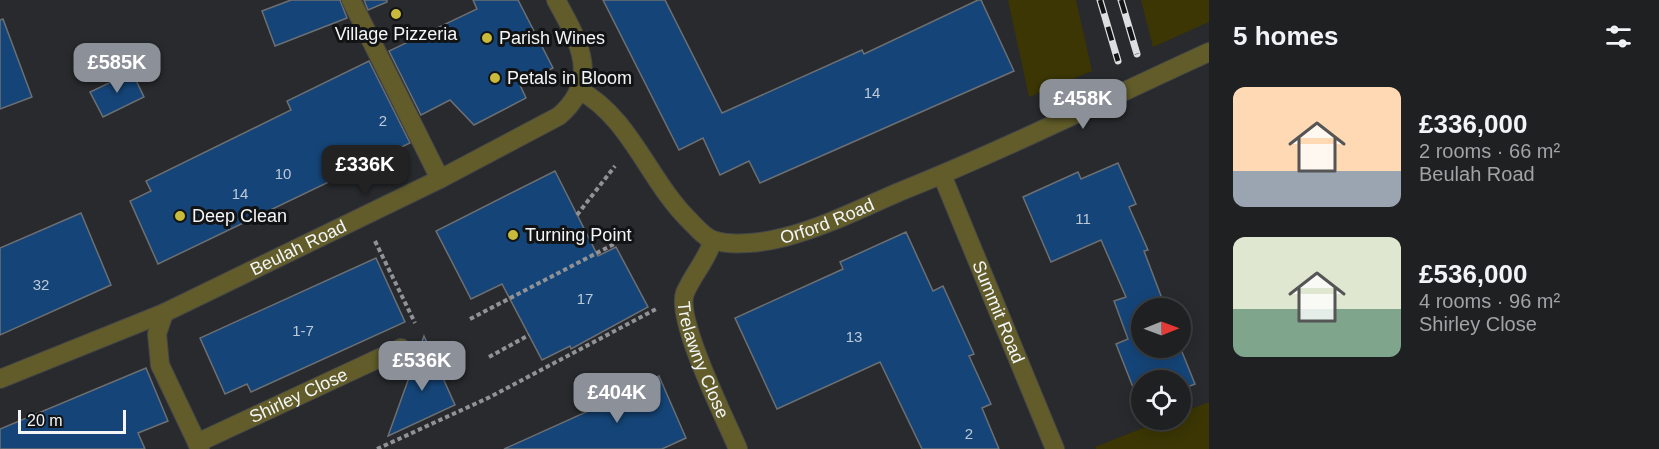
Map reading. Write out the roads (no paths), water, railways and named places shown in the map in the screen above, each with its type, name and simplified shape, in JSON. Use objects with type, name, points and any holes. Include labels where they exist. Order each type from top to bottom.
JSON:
[{"type":"street","points":[[351,0],[440,178]]},
{"type":"street","points":[[556,0],[580,43],[584,66],[579,90],[598,100],[632,144],[672,204],[713,240]]},
{"type":"street","name":"Orford Road","points":[[713,240],[736,243],[784,237],[942,175],[1209,52]]},
{"type":"street","name":"Beulah Road","points":[[0,379],[164,313],[440,178],[559,116],[571,105],[579,90]]},
{"type":"street","name":"Summit Road","points":[[942,175],[1055,449]]},
{"type":"street","name":"Trelawny Close","points":[[713,240],[708,257],[684,295],[686,326],[738,449]]},
{"type":"street","points":[[164,313],[157,334],[160,365],[199,446]]},
{"type":"street","name":"Shirley Close","points":[[199,446],[401,348]]},
{"type":"railway","points":[[1100,0],[1118,61]]},
{"type":"railway","points":[[1121,0],[1137,54]]},
{"type":"place","name":"Village Pizzeria","points":[[396,14]]},
{"type":"place","name":"Parish Wines","points":[[487,38]]},
{"type":"place","name":"Petals in Bloom","points":[[495,78]]},
{"type":"place","name":"Deep Clean","points":[[180,216]]},
{"type":"place","name":"Turning Point","points":[[513,235]]}]
